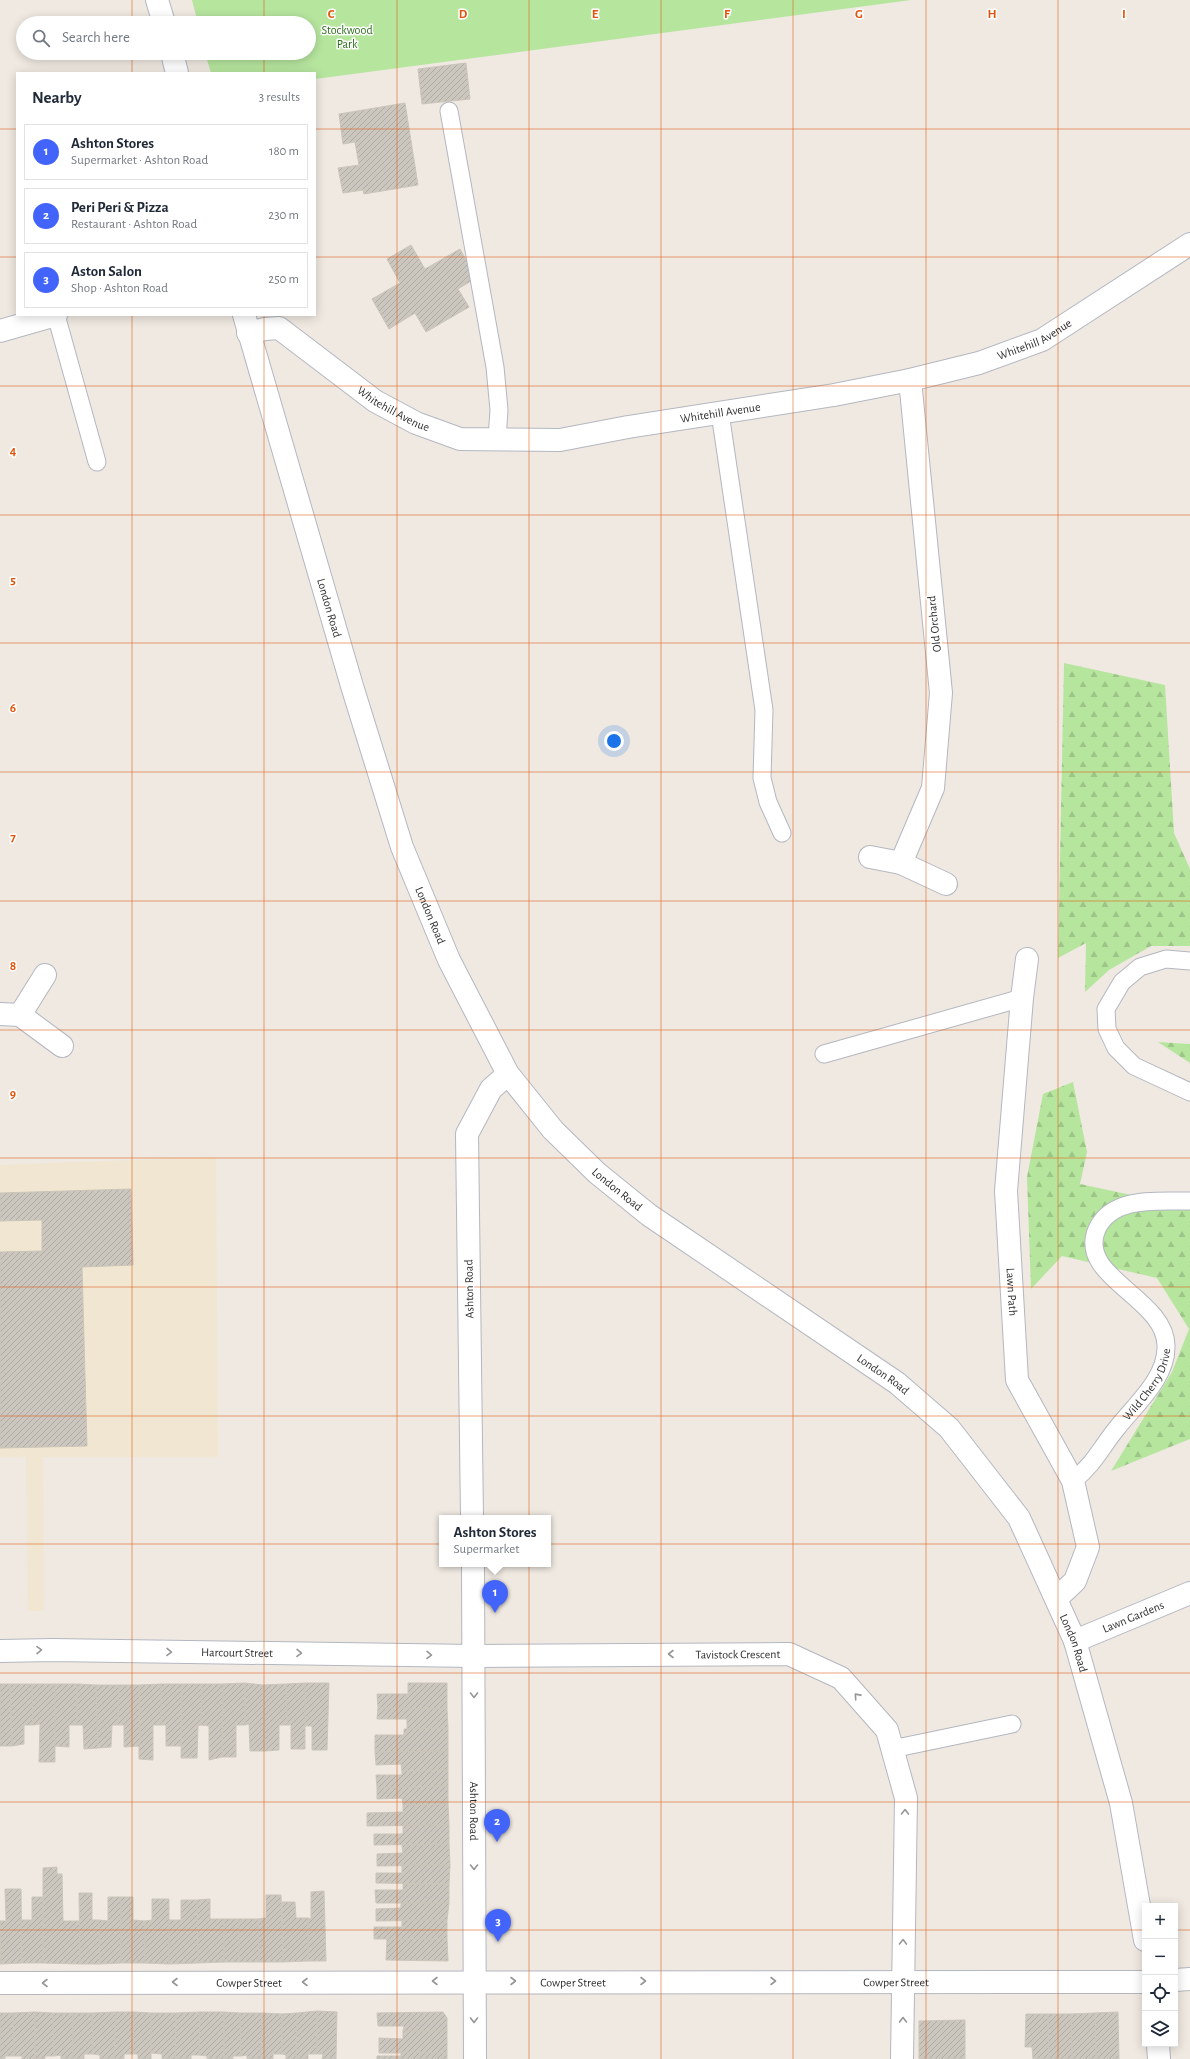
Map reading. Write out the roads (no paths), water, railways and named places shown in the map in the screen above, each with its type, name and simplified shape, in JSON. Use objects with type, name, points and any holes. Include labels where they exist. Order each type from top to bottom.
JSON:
[{"type":"street","points":[[157,0],[162,16]]},
{"type":"street","points":[[174,60],[177,72]]},
{"type":"street","name":"Whitehill Avenue","points":[[246,324],[265,329],[279,328],[375,401],[416,423],[460,439],[560,440],[628,427],[834,395],[910,380],[979,363],[1042,340],[1190,244]]},
{"type":"street","points":[[0,331],[52,316]]},
{"type":"street","name":"London Road","points":[[246,324],[349,679],[402,847],[449,960],[508,1074],[553,1130],[597,1173],[649,1215],[897,1383],[949,1428],[1019,1518],[1057,1598],[1075,1641],[1121,1803],[1145,1939]]},
{"type":"street","name":"Old Orchard","points":[[902,863],[933,788],[941,693],[910,380]]},
{"type":"street","points":[[870,857],[902,863],[946,884]]},
{"type":"street","name":"Lawn Path","points":[[1027,959],[1022,998],[1006,1191],[1017,1380],[1073,1481],[1088,1547],[1075,1581],[1057,1598]]},
{"type":"street","points":[[45,975],[10,1015],[62,1046]]},
{"type":"street","name":"Ashton Road","points":[[472,1515],[467,1134],[491,1089],[508,1074]]},
{"type":"street","name":"Ashton Road","points":[[473,1567],[475,2059]]},
{"type":"street","name":"Lawn Gardens","points":[[1075,1641],[1190,1592]]},
{"type":"street","name":"Harcourt Street","points":[[0,1651],[52,1650],[474,1656]]},
{"type":"street","name":"Tavistock Crescent","points":[[474,1656],[789,1654],[841,1678],[887,1730],[906,1798],[902,2059]]},
{"type":"street","points":[[1178,1980],[1190,1979]]},
{"type":"street","name":"Cowper Street","points":[[0,1983],[474,1981],[1142,1982]]},
{"type":"street","points":[[1158,2047],[1159,2059]]},
{"type":"lane","points":[[449,111],[495,367],[499,410],[497,439]]},
{"type":"lane","points":[[56,316],[97,462]]},
{"type":"lane","points":[[720,413],[764,710],[762,778],[768,802],[782,833]]},
{"type":"lane","points":[[1190,961],[1166,958],[1140,967],[1122,982],[1106,1009],[1107,1029],[1116,1048],[1134,1066],[1190,1092]]},
{"type":"lane","points":[[824,1054],[1022,998]]},
{"type":"lane","name":"Wild Cherry Drive","points":[[1073,1481],[1089,1468],[1116,1429],[1148,1389],[1163,1365],[1166,1346],[1163,1330],[1152,1312],[1105,1270],[1093,1250],[1094,1237],[1099,1226],[1106,1217],[1116,1209],[1128,1203],[1190,1201]]},
{"type":"lane","points":[[892,1749],[1012,1724]]},
{"type":"place","name":"Ashton Stores","points":[[495,1613]]},
{"type":"place","name":"Peri Peri & Pizza","points":[[497,1842]]},
{"type":"place","name":"Aston Salon","points":[[498,1942]]},
{"type":"park label","name":"Stockwood Park","points":[[347,37]]}]
